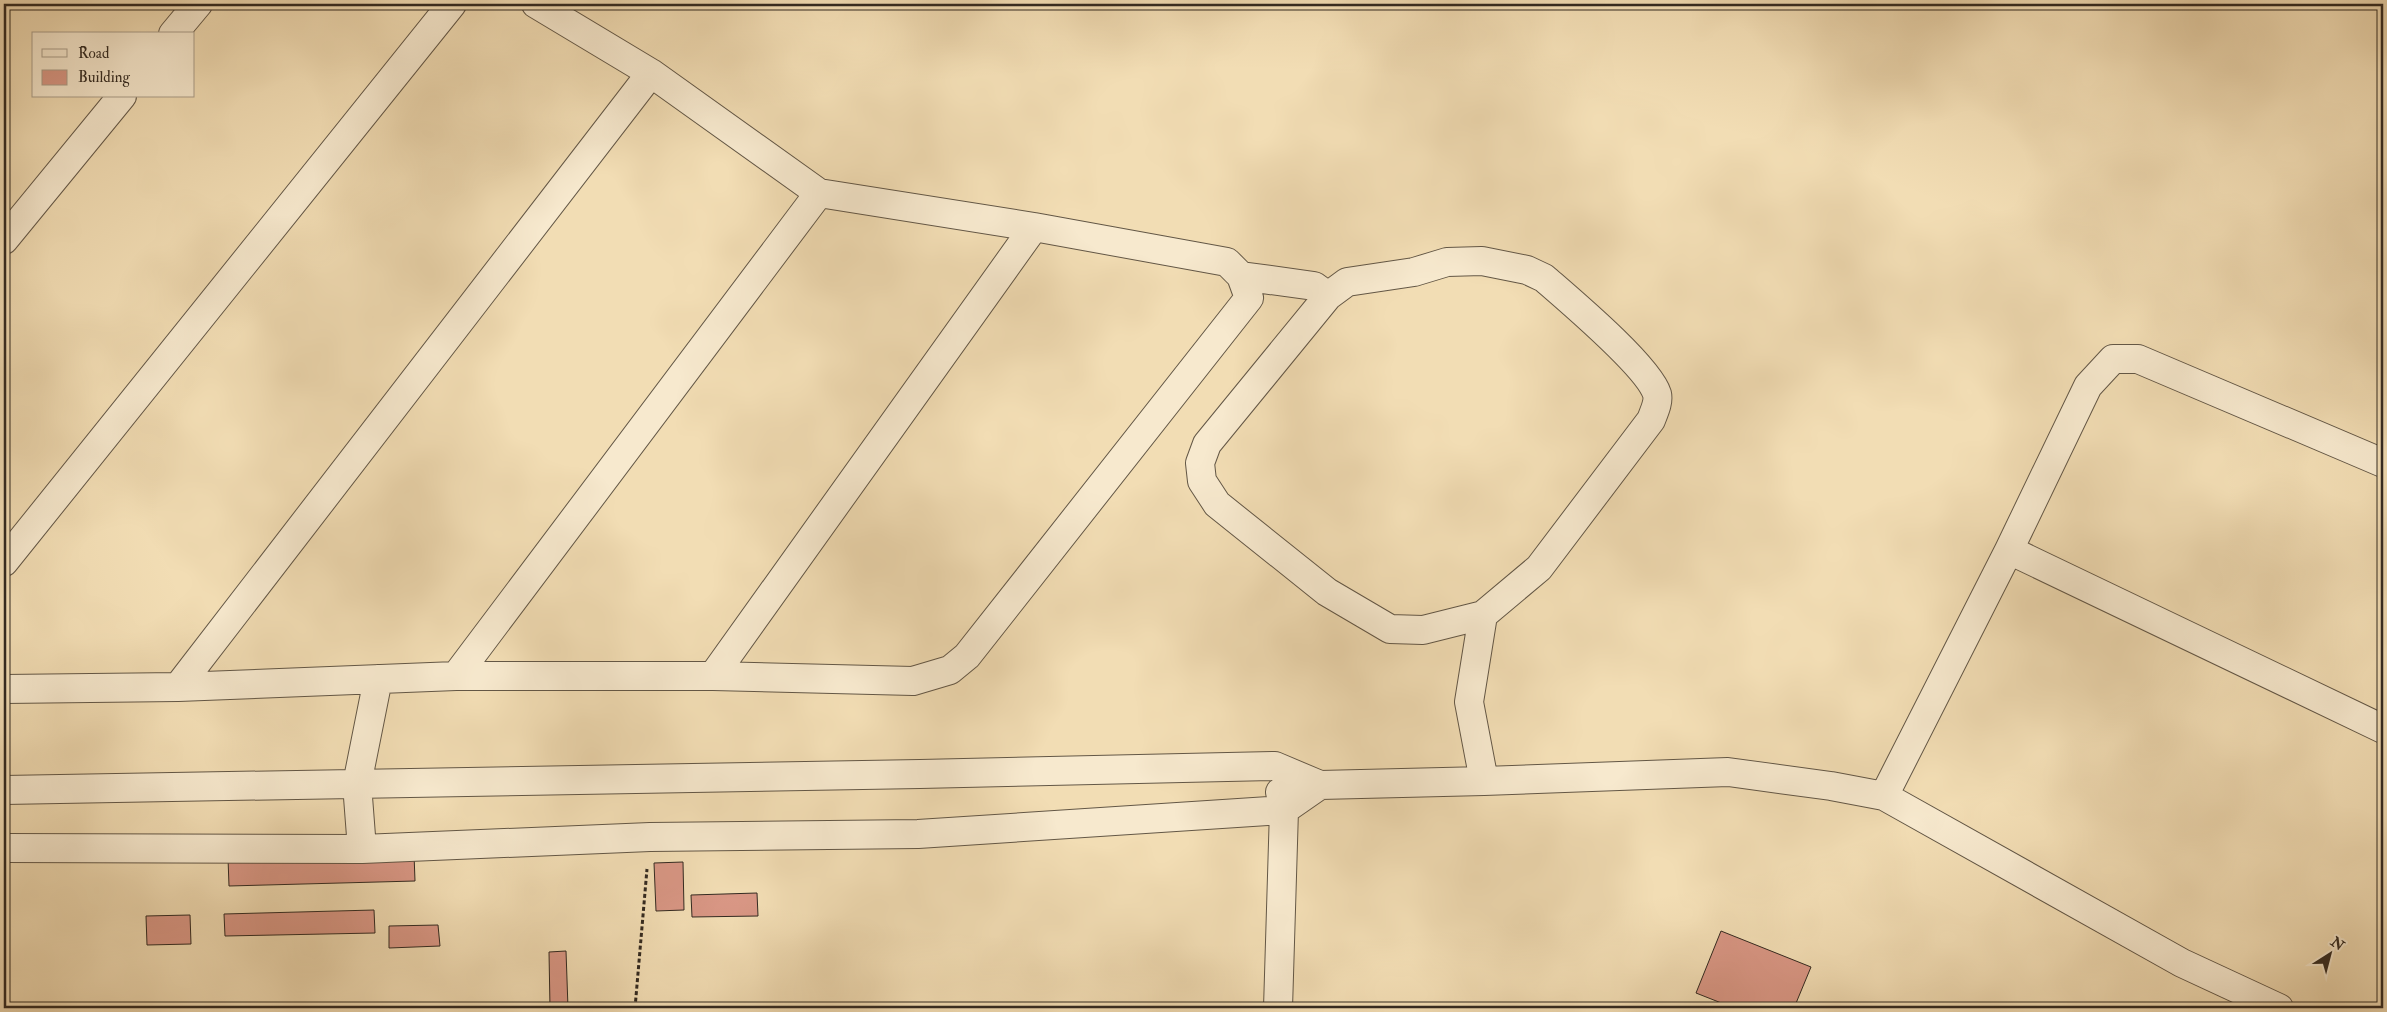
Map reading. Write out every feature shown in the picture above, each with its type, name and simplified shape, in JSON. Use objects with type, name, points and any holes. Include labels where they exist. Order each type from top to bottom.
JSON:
[{"type":"street","points":[[175,32],[198,4]]},
{"type":"street","points":[[4,562],[452,4]]},
{"type":"street","points":[[4,689],[178,687],[456,676],[713,676],[913,682],[950,670],[967,656],[1249,298],[1241,276],[1227,262],[1034,227],[819,192],[651,73],[536,4]]},
{"type":"street","points":[[178,687],[651,73]]},
{"type":"street","points":[[4,240],[120,98]]},
{"type":"street","points":[[456,676],[819,192]]},
{"type":"street","points":[[713,676],[1034,227]]},
{"type":"street","points":[[1482,261],[1527,270],[1544,278],[1587,316],[1642,370],[1657,394],[1651,420],[1539,568],[1482,615],[1423,630],[1390,629],[1320,586],[1216,504],[1202,481],[1200,463],[1207,444],[1328,296],[1347,282],[1414,272],[1447,262],[1482,261]]},
{"type":"street","points":[[1241,276],[1314,286],[1328,296]]},
{"type":"street","points":[[1884,796],[2009,550],[2088,386],[2113,359],[2138,359],[2383,464]]},
{"type":"street","points":[[2009,550],[2383,729]]},
{"type":"street","points":[[1482,615],[1469,702],[1484,781]]},
{"type":"street","points":[[362,849],[357,784],[378,679]]},
{"type":"street","points":[[4,790],[1275,766],[1320,785],[1728,772],[1830,786],[1884,796],[2182,963],[2279,1008]]},
{"type":"street","points":[[1275,766],[1284,810],[1278,1008]]},
{"type":"street","points":[[4,848],[362,849],[650,837],[918,834],[1284,810],[1320,785]]},
{"type":"path","points":[[635,1008],[650,837]]},
{"type":"building","points":[[414,854],[415,881],[229,886],[228,858]]},
{"type":"building","points":[[683,862],[684,910],[656,911],[654,863]]},
{"type":"building","points":[[757,893],[758,916],[692,917],[691,895]]},
{"type":"building","points":[[374,910],[375,933],[225,936],[224,914]]},
{"type":"building","points":[[190,915],[191,944],[147,945],[146,916]]},
{"type":"building","points":[[438,925],[440,946],[389,948],[389,926]]},
{"type":"building","points":[[1721,931],[1811,967],[1794,1008],[1734,1008],[1696,993]]},
{"type":"building","points":[[566,951],[568,1008],[550,1008],[549,952]]}]
